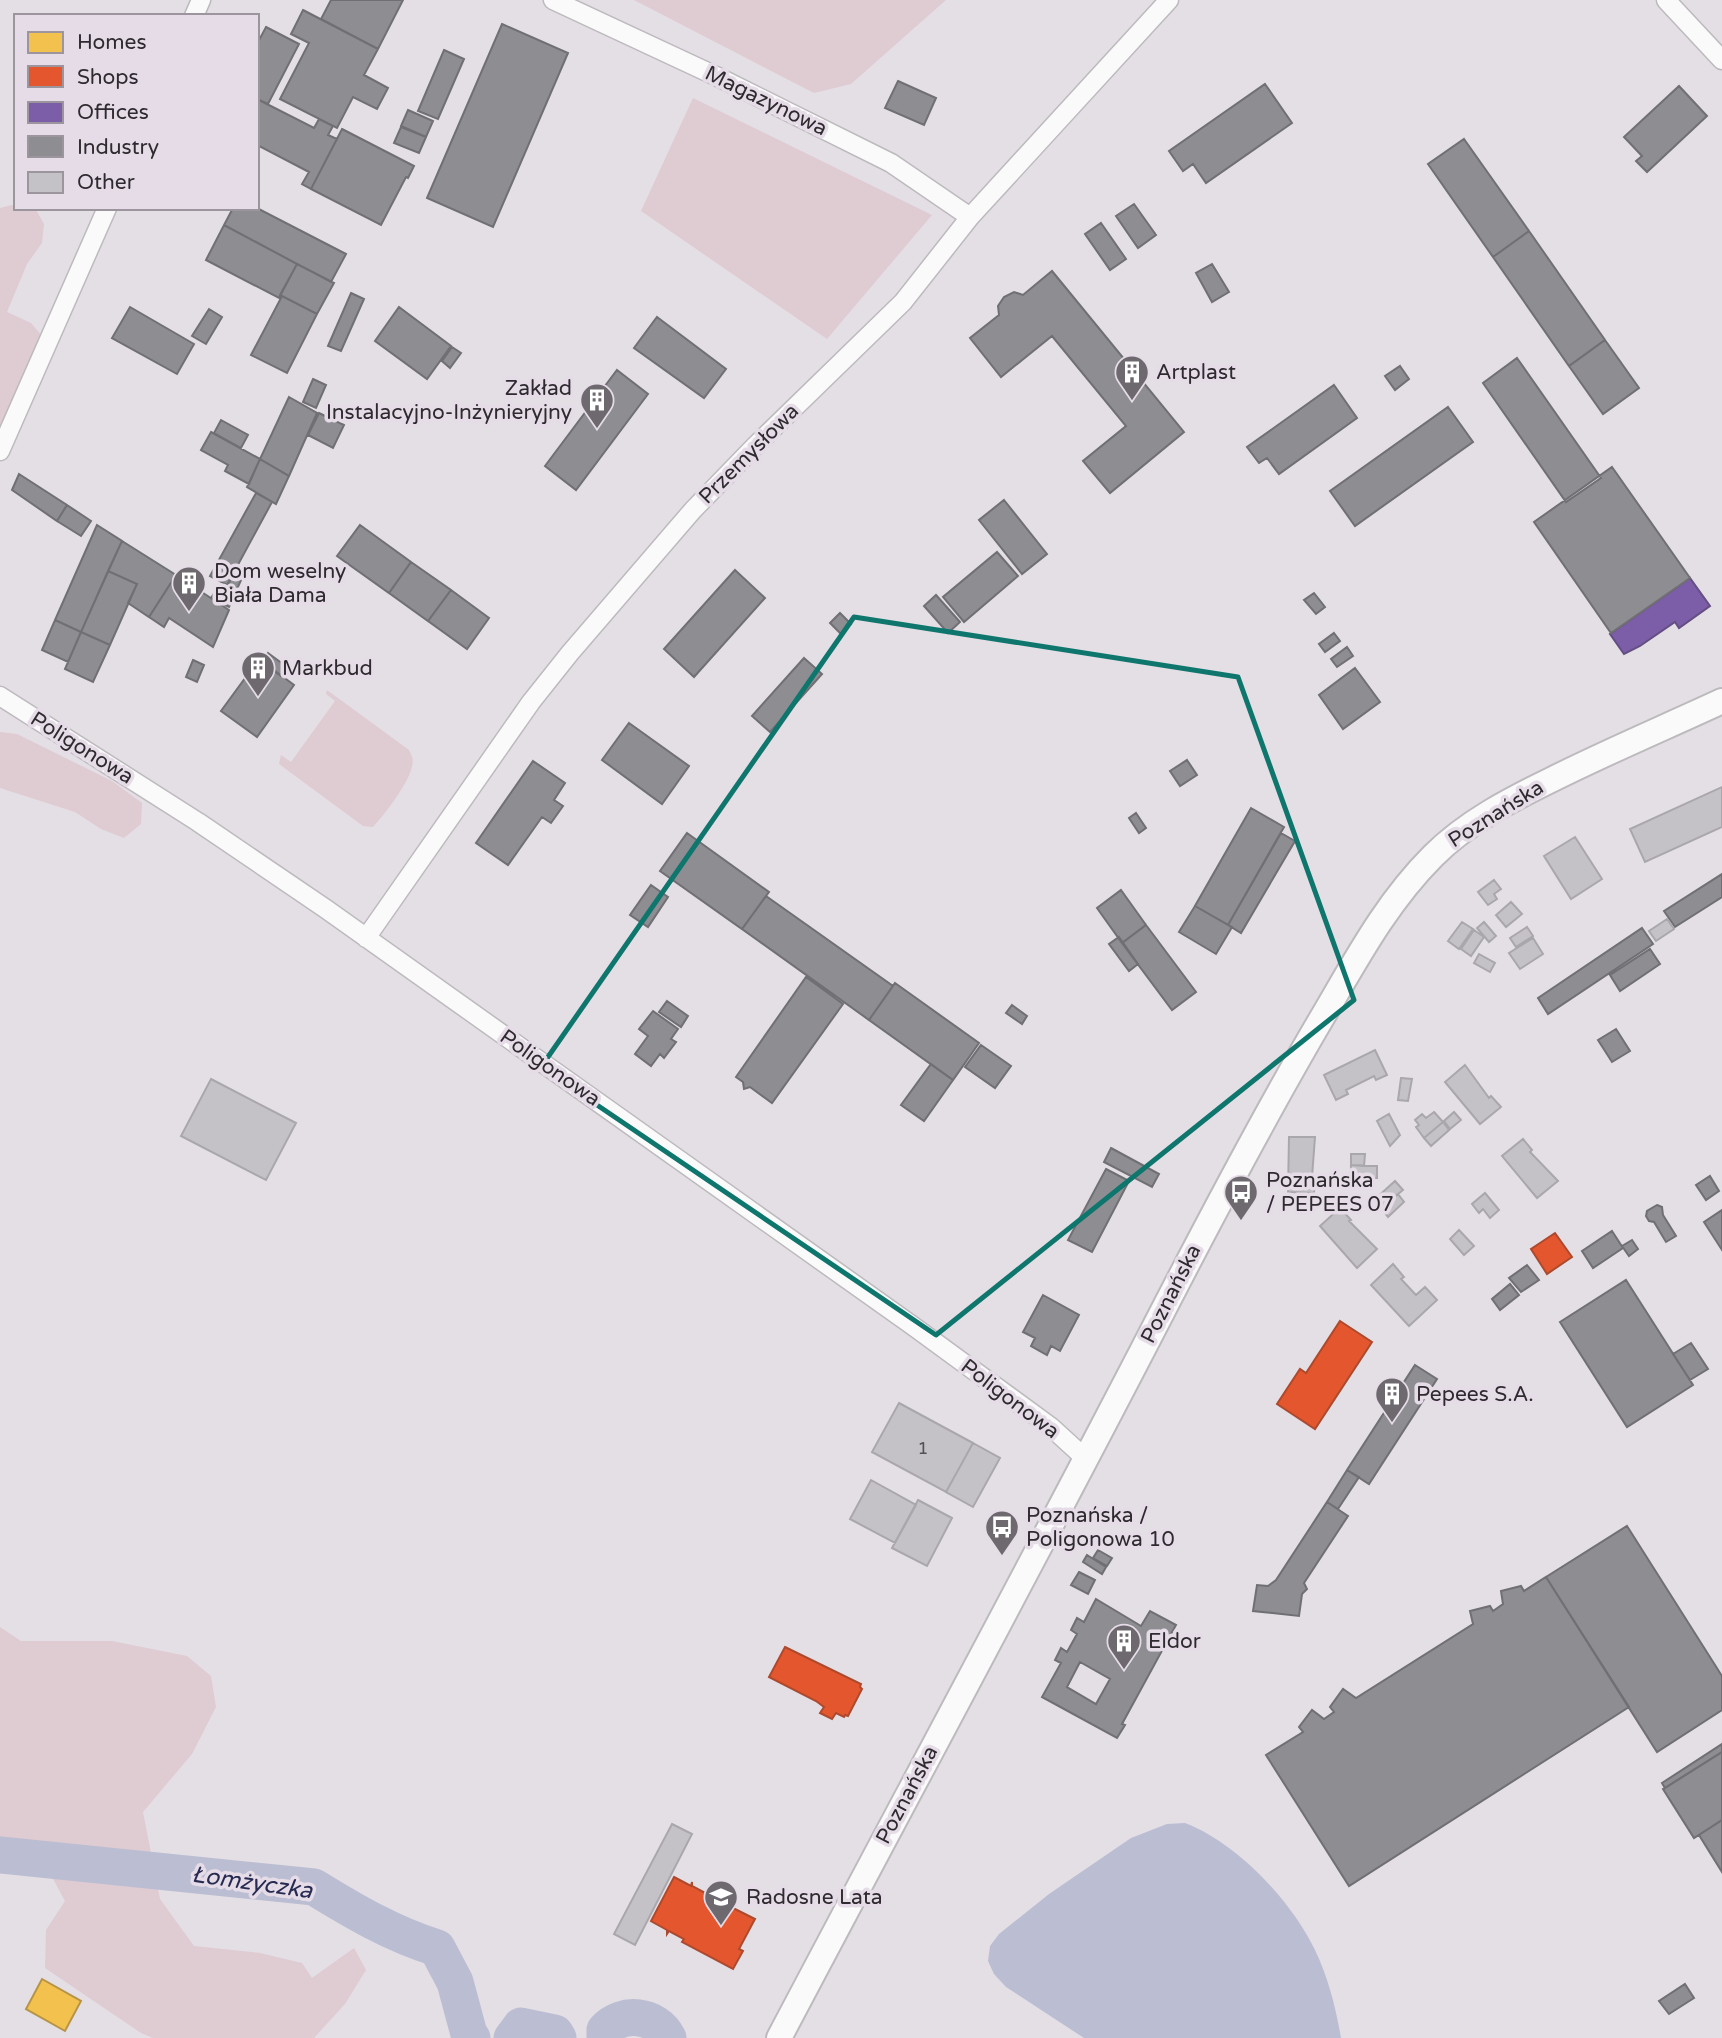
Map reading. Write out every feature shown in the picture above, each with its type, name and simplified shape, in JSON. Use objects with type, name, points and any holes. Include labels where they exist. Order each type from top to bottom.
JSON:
[{"type":"main road","name":"Poznańska","points":[[779,2038],[1200,1238],[1293,1066],[1361,948],[1382,917],[1431,858],[1461,832],[1513,799],[1722,701]]},
{"type":"street","name":"Magazynowa","points":[[553,0],[719,77],[891,163],[970,217]]},
{"type":"street","name":"Przemysłowa","points":[[366,938],[531,702],[570,653],[693,510],[903,302],[970,217],[1169,0]]},
{"type":"street","points":[[1666,0],[1722,60]]},
{"type":"street","points":[[0,451],[106,210]]},
{"type":"street","name":"Poligonowa","points":[[0,696],[198,822],[326,909],[913,1325],[1051,1427],[1086,1459]]},
{"type":"highlighted area","points":[[854,617],[1238,677],[1354,1000],[936,1335],[541,1067]]},
{"type":"shaded area","points":[[634,0],[946,0],[851,84],[814,93]]},
{"type":"shaded area","points":[[693,98],[932,215],[827,339],[641,211]]},
{"type":"shaded area","points":[[12,205],[14,210],[36,210],[44,224],[42,243],[27,264],[7,312],[31,323],[43,337],[0,436],[0,208]]},
{"type":"shaded area","points":[[327,690],[409,750],[412,756],[413,764],[402,789],[373,827],[363,826],[279,764],[281,755],[291,762],[335,701],[326,694]]},
{"type":"shaded area","points":[[0,732],[17,734],[112,781],[142,803],[141,824],[124,838],[101,829],[75,812],[0,788]]},
{"type":"shaded area","points":[[0,1627],[21,1641],[112,1641],[187,1656],[211,1676],[216,1707],[192,1754],[143,1812],[160,1899],[194,1946],[260,1953],[302,1963],[312,1978],[354,1948],[366,1970],[345,2004],[314,2038],[153,2038],[141,2033],[45,1968],[46,1930],[65,1901],[52,1877],[0,1867]]},
{"type":"water","points":[[1185,1823],[1205,1832],[1243,1859],[1292,1912],[1305,1931],[1324,1971],[1341,2038],[1084,2038],[1006,1987],[994,1974],[988,1961],[990,1946],[999,1934],[1049,1894],[1131,1838],[1167,1824]]},
{"type":"building: Homes","points":[[42,1979],[81,2001],[65,2031],[26,2009]]},
{"type":"building: Shops","points":[[1555,1233],[1572,1257],[1547,1274],[1531,1249]]},
{"type":"building: Shops","points":[[1340,1321],[1372,1342],[1315,1429],[1277,1404],[1300,1369],[1306,1373]]},
{"type":"building: Shops","points":[[785,1647],[861,1684],[862,1689],[848,1716],[836,1713],[832,1719],[820,1713],[824,1707],[816,1701],[769,1677]]},
{"type":"building: Shops","points":[[674,1877],[691,1886],[692,1882],[692,1886],[707,1894],[709,1891],[727,1900],[725,1904],[755,1919],[739,1949],[743,1951],[733,1969],[682,1942],[684,1939],[669,1931],[667,1934],[667,1930],[651,1921]]},
{"type":"building: Offices","points":[[1690,578],[1710,606],[1679,628],[1675,622],[1624,654],[1610,634]]},
{"type":"building: Industry","points":[[331,0],[403,0],[378,49],[321,19]]},
{"type":"building: Industry","points":[[303,10],[378,49],[364,75],[388,88],[377,109],[353,97],[337,128],[280,99],[309,43],[291,34]]},
{"type":"building: Industry","points":[[502,24],[568,53],[493,227],[427,198]]},
{"type":"building: Industry","points":[[266,27],[299,44],[268,104],[259,100],[259,40]]},
{"type":"building: Industry","points":[[444,50],[464,59],[438,119],[418,111]]},
{"type":"building: Industry","points":[[898,81],[936,98],[924,125],[885,108]]},
{"type":"building: Industry","points":[[1265,84],[1292,123],[1206,183],[1193,164],[1183,171],[1169,151]]},
{"type":"building: Industry","points":[[1679,86],[1707,116],[1647,172],[1636,161],[1642,156],[1624,137]]},
{"type":"building: Industry","points":[[259,100],[314,128],[319,119],[333,126],[328,135],[337,139],[311,189],[302,184],[309,172],[259,146]]},
{"type":"building: Industry","points":[[408,110],[433,121],[426,137],[401,126]]},
{"type":"building: Industry","points":[[401,127],[426,137],[419,153],[394,143]]},
{"type":"building: Industry","points":[[342,129],[414,166],[381,225],[311,189]]},
{"type":"building: Industry","points":[[1464,139],[1529,231],[1493,257],[1428,164]]},
{"type":"building: Industry","points":[[1134,204],[1156,235],[1138,248],[1116,216]]},
{"type":"building: Industry","points":[[259,209],[346,254],[331,282],[224,225],[232,210]]},
{"type":"building: Industry","points":[[1101,223],[1126,259],[1110,270],[1085,234]]},
{"type":"building: Industry","points":[[224,225],[297,264],[279,298],[206,260]]},
{"type":"building: Industry","points":[[1529,231],[1605,340],[1569,366],[1493,257]]},
{"type":"building: Industry","points":[[297,264],[334,283],[317,314],[280,295]]},
{"type":"building: Industry","points":[[1212,264],[1229,292],[1212,302],[1196,273]]},
{"type":"building: Industry","name":"Artplast","points":[[1052,271],[1184,432],[1110,493],[1083,461],[1126,426],[1052,336],[1001,377],[970,338],[999,315],[998,306],[1004,297],[1014,292],[1023,295]]},
{"type":"building: Industry","points":[[351,293],[364,299],[341,351],[328,346]]},
{"type":"building: Industry","points":[[282,296],[317,314],[287,373],[251,355]]},
{"type":"building: Industry","points":[[130,307],[194,344],[177,374],[112,338]]},
{"type":"building: Industry","points":[[399,307],[451,346],[427,379],[375,341]]},
{"type":"building: Industry","points":[[209,309],[222,317],[206,344],[192,336]]},
{"type":"building: Industry","points":[[657,317],[726,369],[704,398],[634,348]]},
{"type":"building: Industry","points":[[1605,340],[1639,388],[1603,414],[1569,366]]},
{"type":"building: Industry","points":[[452,347],[461,353],[450,368],[442,361]]},
{"type":"building: Industry","points":[[1517,358],[1601,478],[1566,502],[1483,383]]},
{"type":"building: Industry","points":[[1400,366],[1409,379],[1395,390],[1385,376]]},
{"type":"building: Industry","name":"Zakład Instalacyjno-Inżynieryjny","points":[[617,370],[648,394],[576,490],[545,466]]},
{"type":"building: Industry","points":[[313,379],[326,385],[316,408],[303,402]]},
{"type":"building: Industry","points":[[1334,385],[1357,418],[1279,474],[1267,458],[1259,463],[1247,447]]},
{"type":"building: Industry","points":[[289,397],[317,413],[289,476],[260,459]]},
{"type":"building: Industry","points":[[1448,407],[1473,442],[1355,526],[1330,491]]},
{"type":"building: Industry","points":[[319,413],[344,425],[333,448],[308,435]]},
{"type":"building: Industry","points":[[221,420],[248,435],[241,448],[214,433]]},
{"type":"building: Industry","points":[[211,432],[260,459],[249,484],[225,471],[228,465],[201,450]]},
{"type":"building: Industry","points":[[260,459],[289,476],[276,504],[247,487]]},
{"type":"building: Industry","points":[[1612,467],[1690,578],[1611,633],[1534,522]]},
{"type":"building: Industry","points":[[19,474],[67,505],[57,521],[12,490]]},
{"type":"building: Industry","points":[[256,493],[272,502],[227,585],[210,576]]},
{"type":"building: Industry","points":[[1004,500],[1047,554],[1022,574],[979,520]]},
{"type":"building: Industry","points":[[67,505],[91,521],[81,536],[57,521]]},
{"type":"building: Industry","points":[[97,525],[122,541],[81,632],[55,620]]},
{"type":"building: Industry","points":[[360,525],[411,562],[389,593],[337,556]]},
{"type":"building: Industry","points":[[122,541],[176,575],[149,617],[128,603],[137,584],[108,571]]},
{"type":"building: Industry","points":[[997,552],[1018,576],[964,622],[943,597]]},
{"type":"building: Industry","points":[[411,562],[451,590],[428,621],[389,593]]},
{"type":"building: Industry","points":[[735,570],[765,598],[694,677],[664,649]]},
{"type":"building: Industry","points":[[108,571],[137,584],[110,645],[81,632]]},
{"type":"building: Industry","points":[[233,574],[242,578],[233,598],[224,594]]},
{"type":"building: Industry","name":"Dom weselny Biała Dama","points":[[176,575],[229,610],[213,647],[169,618],[164,627],[149,617]]},
{"type":"building: Industry","points":[[216,590],[233,599],[229,607],[211,598]]},
{"type":"building: Industry","points":[[451,590],[489,618],[467,649],[428,621]]},
{"type":"building: Industry","points":[[1314,593],[1325,607],[1316,614],[1304,600]]},
{"type":"building: Industry","points":[[936,595],[960,622],[948,633],[924,606]]},
{"type":"building: Industry","points":[[840,613],[851,624],[841,634],[830,623]]},
{"type":"building: Industry","points":[[55,620],[81,632],[68,662],[42,650]]},
{"type":"building: Industry","points":[[81,632],[110,645],[93,682],[65,669]]},
{"type":"building: Industry","points":[[1334,633],[1340,641],[1325,652],[1319,644]]},
{"type":"building: Industry","points":[[1347,647],[1353,656],[1337,667],[1331,659]]},
{"type":"building: Industry","points":[[268,653],[287,667],[281,676],[262,662]]},
{"type":"building: Industry","points":[[804,658],[822,674],[770,732],[752,716]]},
{"type":"building: Industry","name":"Markbud","points":[[259,659],[294,685],[257,737],[221,711]]},
{"type":"building: Industry","points":[[193,660],[204,665],[197,682],[186,677]]},
{"type":"building: Industry","points":[[1355,668],[1380,702],[1343,729],[1319,695]]},
{"type":"building: Industry","points":[[629,723],[689,766],[662,804],[602,760]]},
{"type":"building: Industry","points":[[1187,760],[1197,775],[1180,786],[1170,771]]},
{"type":"building: Industry","points":[[533,761],[565,783],[554,800],[563,806],[551,823],[542,817],[508,865],[476,843]]},
{"type":"building: Industry","points":[[1251,808],[1284,827],[1228,925],[1195,906]]},
{"type":"building: Industry","points":[[1136,813],[1146,828],[1139,833],[1129,818]]},
{"type":"building: Industry","points":[[687,833],[769,892],[742,929],[660,871]]},
{"type":"building: Industry","points":[[1281,833],[1295,841],[1241,933],[1228,925]]},
{"type":"building: Industry","points":[[1722,874],[1722,897],[1675,927],[1664,911]]},
{"type":"building: Industry","points":[[651,885],[668,897],[648,927],[630,915]]},
{"type":"building: Industry","points":[[1121,890],[1146,925],[1122,943],[1097,908]]},
{"type":"building: Industry","points":[[766,896],[893,986],[869,1020],[742,929]]},
{"type":"building: Industry","points":[[1195,906],[1232,927],[1216,954],[1179,932]]},
{"type":"building: Industry","points":[[1146,925],[1196,992],[1172,1010],[1122,943]]},
{"type":"building: Industry","points":[[1642,928],[1653,944],[1548,1014],[1538,998]]},
{"type":"building: Industry","points":[[1119,937],[1138,964],[1129,971],[1109,944]]},
{"type":"building: Industry","points":[[1650,949],[1660,964],[1620,991],[1610,975]]},
{"type":"building: Industry","points":[[806,977],[843,1004],[772,1103],[750,1087],[744,1089],[743,1082],[736,1077]]},
{"type":"building: Industry","points":[[895,983],[979,1043],[953,1080],[869,1020]]},
{"type":"building: Industry","points":[[667,1001],[688,1016],[681,1027],[659,1012]]},
{"type":"building: Industry","points":[[1012,1005],[1027,1016],[1022,1024],[1006,1013]]},
{"type":"building: Industry","points":[[653,1011],[678,1029],[671,1039],[676,1042],[664,1058],[660,1054],[651,1066],[635,1054],[648,1036],[639,1029]]},
{"type":"building: Industry","points":[[1616,1029],[1630,1051],[1612,1062],[1598,1040]]},
{"type":"building: Industry","points":[[981,1045],[1011,1066],[995,1088],[965,1067]]},
{"type":"building: Industry","points":[[931,1064],[953,1080],[924,1121],[901,1105]]},
{"type":"building: Industry","points":[[1111,1148],[1159,1174],[1152,1187],[1104,1162]]},
{"type":"building: Industry","points":[[1106,1169],[1129,1181],[1092,1252],[1068,1240]]},
{"type":"building: Industry","points":[[1710,1176],[1719,1191],[1706,1200],[1696,1185]]},
{"type":"building: Industry","points":[[1657,1205],[1662,1207],[1663,1215],[1676,1236],[1666,1242],[1654,1222],[1649,1221],[1646,1216],[1647,1211]]},
{"type":"building: Industry","points":[[1722,1210],[1722,1250],[1704,1222]]},
{"type":"building: Industry","points":[[1612,1231],[1623,1248],[1593,1268],[1582,1251]]},
{"type":"building: Industry","points":[[1632,1240],[1638,1249],[1629,1256],[1622,1246]]},
{"type":"building: Industry","points":[[1527,1265],[1539,1280],[1521,1292],[1509,1278]]},
{"type":"building: Industry","points":[[1626,1280],[1693,1385],[1627,1427],[1560,1322]]},
{"type":"building: Industry","points":[[1510,1284],[1519,1295],[1500,1310],[1492,1299]]},
{"type":"building: Industry","points":[[1043,1295],[1079,1315],[1060,1351],[1051,1346],[1047,1355],[1031,1346],[1035,1338],[1023,1332]]},
{"type":"building: Industry","points":[[1691,1343],[1708,1369],[1690,1380],[1673,1354]]},
{"type":"building: Industry","name":"Pepees S.A.","points":[[1415,1365],[1437,1379],[1369,1484],[1347,1470]]},
{"type":"building: Industry","points":[[1347,1470],[1359,1477],[1338,1509],[1327,1502]]},
{"type":"building: Industry","points":[[1327,1502],[1348,1516],[1304,1583],[1307,1589],[1302,1594],[1299,1616],[1253,1611],[1257,1585],[1268,1586],[1276,1580]]},
{"type":"building: Industry","points":[[1627,1526],[1722,1676],[1722,1710],[1657,1752],[1546,1577]]},
{"type":"building: Industry","points":[[1098,1550],[1112,1558],[1107,1566],[1093,1558]]},
{"type":"building: Industry","points":[[1087,1555],[1106,1567],[1102,1574],[1083,1562]]},
{"type":"building: Industry","points":[[1079,1572],[1095,1580],[1088,1594],[1071,1585]]},
{"type":"building: Industry","points":[[1546,1577],[1629,1707],[1349,1886],[1266,1755],[1303,1732],[1299,1727],[1312,1710],[1324,1719],[1334,1712],[1330,1707],[1343,1689],[1356,1698],[1473,1624],[1470,1611],[1490,1606],[1493,1611],[1503,1604],[1501,1591],[1521,1586],[1524,1591]]},
{"type":"building: Industry","name":"Eldor","points":[[1096,1599],[1141,1626],[1150,1611],[1176,1625],[1117,1738],[1042,1697],[1061,1663],[1055,1660],[1061,1648],[1067,1652],[1077,1634],[1071,1630],[1077,1618],[1084,1622]],"holes":[[[1080,1662],[1110,1679],[1096,1704],[1067,1687]]]},
{"type":"building: Industry","points":[[1722,1744],[1722,1752],[1665,1788],[1662,1783]]},
{"type":"building: Industry","points":[[1722,1752],[1722,1820],[1694,1838],[1663,1789]]},
{"type":"building: Industry","points":[[1722,1820],[1722,1872],[1699,1835]]},
{"type":"building: Industry","points":[[1685,1984],[1694,1998],[1669,2014],[1659,2001]]},
{"type":"building: Other","points":[[1722,787],[1722,827],[1645,862],[1630,829]]},
{"type":"building: Other","points":[[1575,837],[1602,879],[1571,899],[1544,856]]},
{"type":"building: Other","points":[[1494,880],[1501,889],[1494,894],[1497,899],[1488,905],[1478,892]]},
{"type":"building: Other","points":[[1511,902],[1522,914],[1506,927],[1496,915]]},
{"type":"building: Other","points":[[1667,919],[1674,929],[1656,941],[1649,931]]},
{"type":"building: Other","points":[[1462,922],[1473,929],[1459,949],[1448,941]]},
{"type":"building: Other","points":[[1484,922],[1496,936],[1489,942],[1477,928]]},
{"type":"building: Other","points":[[1527,927],[1533,936],[1516,947],[1510,938]]},
{"type":"building: Other","points":[[1474,930],[1484,937],[1471,956],[1461,949]]},
{"type":"building: Other","points":[[1533,938],[1543,954],[1520,969],[1509,953]]},
{"type":"building: Other","points":[[1479,954],[1495,963],[1490,972],[1474,963]]},
{"type":"building: Other","points":[[1375,1050],[1387,1075],[1376,1080],[1374,1076],[1346,1090],[1348,1094],[1336,1100],[1324,1075]]},
{"type":"building: Other","points":[[1465,1065],[1489,1098],[1491,1096],[1501,1107],[1480,1124],[1445,1082]]},
{"type":"building: Other","points":[[1401,1078],[1412,1079],[1408,1101],[1398,1100]]},
{"type":"building: Other","points":[[211,1079],[296,1123],[266,1180],[181,1136]]},
{"type":"building: Other","points":[[1434,1112],[1443,1122],[1424,1138],[1416,1127],[1419,1125],[1415,1120],[1422,1114],[1426,1118]]},
{"type":"building: Other","points":[[1454,1112],[1461,1120],[1450,1129],[1444,1121]]},
{"type":"building: Other","points":[[1389,1114],[1400,1135],[1390,1146],[1377,1121]]},
{"type":"building: Other","points":[[1443,1122],[1449,1130],[1431,1146],[1424,1138]]},
{"type":"building: Other","points":[[1289,1137],[1315,1137],[1312,1177],[1315,1177],[1314,1193],[1288,1192]]},
{"type":"building: Other","points":[[1523,1139],[1532,1150],[1530,1152],[1558,1181],[1537,1198],[1502,1156]]},
{"type":"building: Other","points":[[1351,1154],[1365,1154],[1364,1166],[1351,1165]]},
{"type":"building: Other","points":[[1351,1165],[1377,1166],[1377,1178],[1351,1178]]},
{"type":"building: Other","points":[[1395,1181],[1403,1190],[1381,1208],[1374,1200]]},
{"type":"building: Other","points":[[1485,1193],[1499,1210],[1490,1218],[1483,1209],[1479,1213],[1472,1204]]},
{"type":"building: Other","points":[[1398,1194],[1404,1202],[1388,1217],[1381,1208]]},
{"type":"building: Other","points":[[1340,1208],[1377,1249],[1357,1268],[1320,1226]]},
{"type":"building: Other","points":[[1459,1230],[1474,1246],[1464,1255],[1450,1239]]},
{"type":"building: Other","points":[[1393,1264],[1404,1277],[1401,1279],[1416,1295],[1425,1287],[1437,1300],[1409,1326],[1371,1285]]},
{"type":"building: Other","points":[[899,1403],[973,1443],[946,1492],[872,1452]]},
{"type":"building: Other","points":[[973,1443],[1000,1458],[973,1507],[946,1492]]},
{"type":"building: Other","points":[[871,1480],[916,1505],[895,1543],[850,1519]]},
{"type":"building: Other","points":[[918,1500],[952,1518],[927,1566],[892,1548]]},
{"type":"building: Other","points":[[672,1824],[692,1834],[635,1945],[614,1934]]},
{"type":"waterway","name":"Łomżyczka","points":[[0,1855],[314,1887],[389,1929],[437,1948],[455,1982],[472,2038]]},
{"type":"waterway","name":"Łomżyczka","points":[[605,2038],[605,2030],[612,2024],[629,2018],[655,2024],[668,2038]]},
{"type":"waterway","name":"Łomżyczka","points":[[512,2038],[521,2026],[555,2033],[558,2038]]},
{"type":"place","name":"Artplast","points":[[1132,402]]},
{"type":"place","name":"Zakład Instalacyjno-Inżynieryjny","points":[[597,430]]},
{"type":"place","name":"Dom weselny Biała Dama","points":[[189,613]]},
{"type":"place","name":"Markbud","points":[[258,698]]},
{"type":"place","name":"Poznańska / PEPEES 07","points":[[1241,1222]]},
{"type":"place","name":"Pepees S.A.","points":[[1392,1424]]},
{"type":"place","name":"Poznańska / Poligonowa 10","points":[[1002,1557]]},
{"type":"place","name":"Eldor","points":[[1124,1671]]},
{"type":"place","name":"Radosne Lata","points":[[721,1927]]}]
